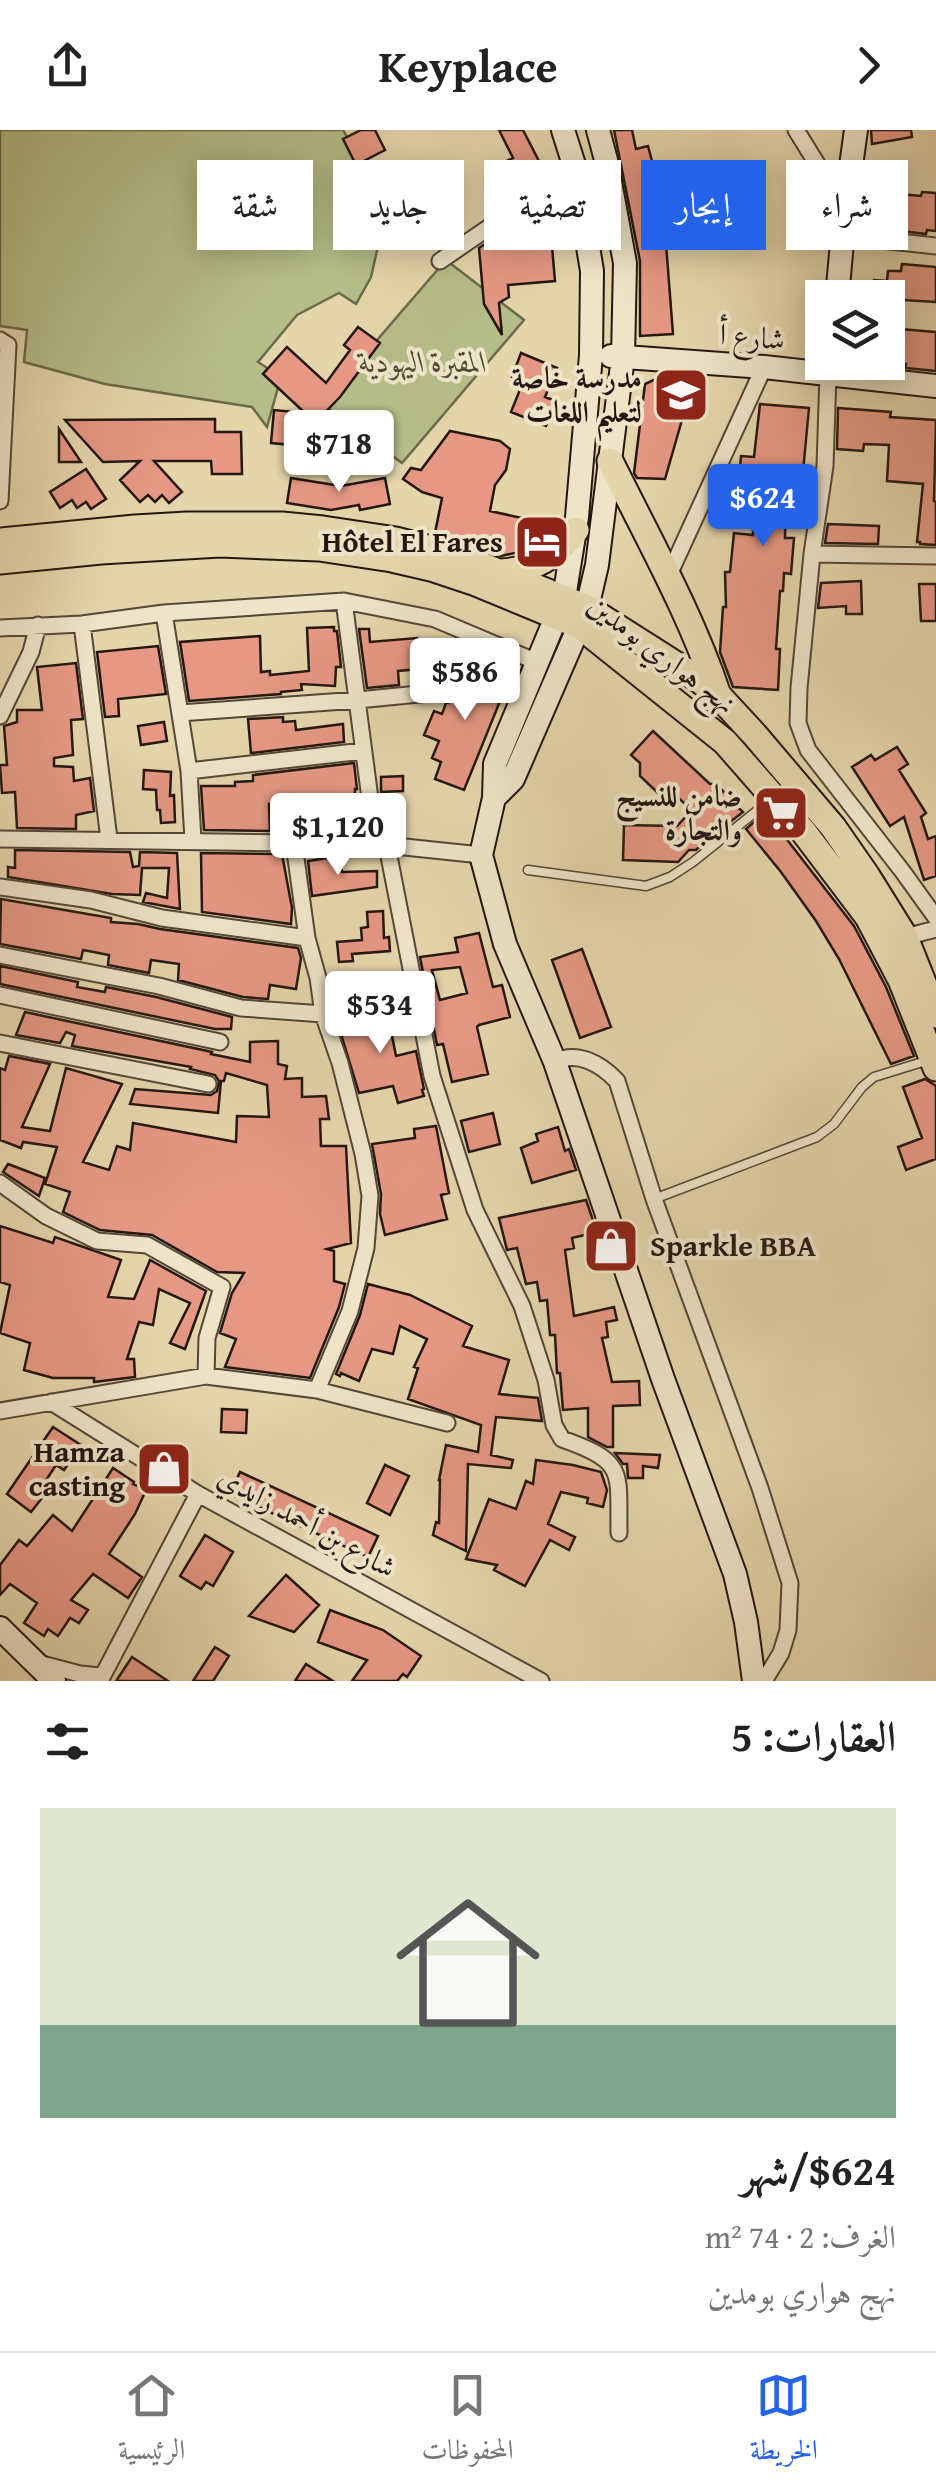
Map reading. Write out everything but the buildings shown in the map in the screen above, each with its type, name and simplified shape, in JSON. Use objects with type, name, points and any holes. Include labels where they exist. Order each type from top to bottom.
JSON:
[{"type":"main road","points":[[610,461],[705,656],[718,696]]},
{"type":"main road","name":"نهج هواري بومدين","points":[[0,542],[135,528],[282,525],[396,540],[500,572],[676,662],[718,696],[833,828],[867,876],[893,940],[936,1015]]},
{"type":"main road","points":[[500,572],[536,566],[552,557],[576,530]]},
{"type":"main road","name":"نهج هواري بومدين","points":[[0,561],[220,544],[319,548],[431,568],[572,612],[725,742],[802,831],[868,917],[893,940],[901,980],[934,1064]]},
{"type":"street","points":[[563,130],[572,160]]},
{"type":"street","points":[[598,130],[625,263],[623,357],[597,565],[572,612],[537,662],[495,764],[494,798],[482,854],[505,944],[555,1062],[663,1380],[735,1574],[754,1681]]},
{"type":"street","points":[[796,130],[815,160]]},
{"type":"street","points":[[852,160],[856,130]]},
{"type":"street","points":[[440,261],[484,231]]},
{"type":"street","points":[[908,243],[936,246]]},
{"type":"street","points":[[494,798],[513,779],[572,612],[591,355],[589,250]]},
{"type":"street","points":[[839,280],[842,250]]},
{"type":"street","points":[[0,340],[8,345],[0,501]]},
{"type":"street","name":"شارع أ","points":[[591,355],[805,368]]},
{"type":"street","points":[[668,576],[764,367]]},
{"type":"street","points":[[828,380],[824,466],[812,554],[798,722],[808,750],[936,918]]},
{"type":"street","name":"شارع أ","points":[[900,380],[936,386]]},
{"type":"street","points":[[812,554],[936,556]]},
{"type":"street","points":[[0,628],[344,601],[435,619],[537,662]]},
{"type":"street","points":[[344,601],[363,751],[432,1076],[474,1210],[522,1306],[546,1380],[554,1426],[562,1439],[611,1462],[618,1476],[619,1532]]},
{"type":"street","points":[[164,613],[188,771],[192,840]]},
{"type":"street","points":[[82,624],[109,838]]},
{"type":"street","points":[[0,716],[31,652],[38,625]]},
{"type":"street","points":[[180,713],[449,691]]},
{"type":"street","points":[[188,771],[363,751]]},
{"type":"street","points":[[0,838],[382,845],[482,854]]},
{"type":"street","points":[[294,844],[323,1014],[340,1064],[370,1196],[366,1248],[350,1311],[317,1390]]},
{"type":"street","points":[[0,887],[91,900],[162,918],[307,938]]},
{"type":"street","points":[[893,940],[936,929]]},
{"type":"street","points":[[0,955],[159,986],[242,1008],[323,1014]]},
{"type":"street","points":[[0,995],[220,1042]]},
{"type":"street","points":[[0,1043],[208,1084]]},
{"type":"street","points":[[555,1062],[573,1056],[587,1060],[616,1081],[654,1199],[760,1488],[790,1583],[788,1630],[764,1681]]},
{"type":"street","points":[[0,1183],[46,1216],[97,1241],[147,1245],[222,1287],[207,1338],[206,1376]]},
{"type":"street","points":[[0,1411],[206,1376],[317,1390],[447,1422]]},
{"type":"street","name":"شارع بن أحمد زايدي","points":[[50,1402],[198,1494],[541,1681]]},
{"type":"street","points":[[0,1628],[46,1672],[101,1679],[198,1494]]},
{"type":"lane","points":[[528,870],[646,886],[693,862],[773,798]]},
{"type":"lane","points":[[654,1199],[818,1137],[874,1077],[934,1064]]},
{"type":"green space","points":[[0,130],[343,130],[360,160],[333,160],[333,250],[377,250],[371,277],[356,304],[339,293],[297,315],[258,362],[281,377],[267,427],[252,407],[105,384],[24,362],[27,330],[0,326]]},
{"type":"green space","name":"المقبرة اليهودية","points":[[446,260],[524,320],[402,463],[322,404]]},
{"type":"place","name":"مدرسة خاصة لتعليم اللغات","points":[[681,395]]},
{"type":"place","name":"Hôtel El Fares","points":[[542,542]]},
{"type":"place","name":"ضامن للنسيج والتجارة","points":[[781,813]]},
{"type":"place","name":"Sparkle BBA","points":[[611,1246]]},
{"type":"place","name":"Hamza casting","points":[[164,1469]]}]
